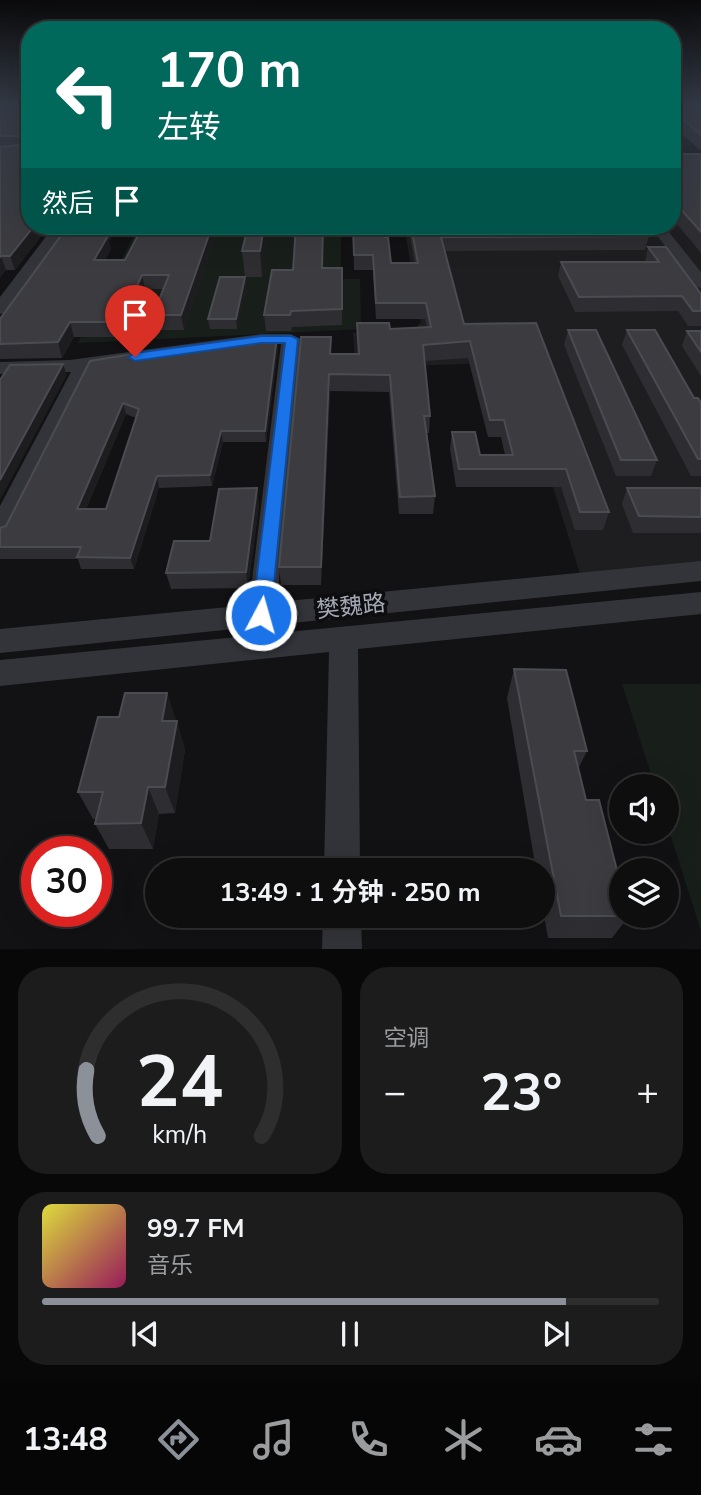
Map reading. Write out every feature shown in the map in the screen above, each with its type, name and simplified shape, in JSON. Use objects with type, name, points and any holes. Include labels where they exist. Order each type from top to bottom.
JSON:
[{"type":"street","points":[[0,309],[54,235]]},
{"type":"street","points":[[664,235],[701,283]]},
{"type":"street","points":[[0,368],[84,365],[261,339],[291,339],[261,615]]},
{"type":"street","points":[[0,530],[84,365]]},
{"type":"street","name":"樊魏路","points":[[0,641],[701,571]]},
{"type":"street","name":"樊魏路","points":[[0,673],[701,603]]},
{"type":"street","points":[[342,858],[344,638]]},
{"type":"street","points":[[342,928],[342,949]]},
{"type":"shaded area","points":[[681,165],[701,165],[701,566],[581,577],[514,362],[355,368],[353,333],[415,329],[421,322],[406,235],[681,235]]},
{"type":"shaded area","points":[[134,235],[341,235],[341,279],[360,279],[361,329],[78,343]]},
{"type":"shaded area","points":[[622,684],[701,684],[701,931],[673,844],[679,844],[679,774],[651,774]]},
{"type":"building","points":[[0,149],[21,149],[21,235],[27,235],[10,256],[0,257]]},
{"type":"building","points":[[681,154],[701,154],[701,232],[681,209]]},
{"type":"building","points":[[61,235],[108,236],[94,260],[125,260],[138,235],[209,235],[181,315],[153,315],[169,275],[142,275],[121,322],[70,322],[58,342],[0,344],[0,319]]},
{"type":"building","points":[[246,235],[263,235],[260,251],[242,251]]},
{"type":"building","points":[[295,235],[323,235],[322,268],[342,268],[342,309],[264,315],[272,270],[293,270]]},
{"type":"building","points":[[353,235],[385,235],[388,237],[391,263],[418,263],[413,235],[648,235],[441,237],[464,324],[536,323],[609,512],[580,512],[566,469],[459,469],[452,432],[475,432],[480,455],[513,455],[504,420],[490,420],[470,341],[423,345],[430,416],[424,416],[435,496],[400,497],[390,375],[329,374],[321,567],[279,567],[301,337],[331,337],[330,354],[359,354],[357,323],[389,323],[390,329],[431,327],[426,303],[376,303],[373,255],[354,255]]},
{"type":"building","points":[[648,247],[666,247],[701,294],[701,311],[693,311],[682,296],[579,297],[561,262],[659,262]]},
{"type":"building","points":[[220,277],[245,277],[236,319],[208,319]]},
{"type":"building","points":[[568,330],[596,330],[657,460],[621,460]]},
{"type":"building","points":[[627,330],[655,330],[694,398],[698,398],[701,403],[701,459],[698,459]]},
{"type":"building","points":[[687,331],[701,331],[701,352]]},
{"type":"building","points":[[277,336],[265,431],[221,431],[210,475],[157,476],[130,558],[77,557],[81,547],[0,547],[0,528],[6,526],[90,361],[133,354],[162,354],[163,350],[207,347],[208,344],[251,345],[252,339]],"holes":[[[123,403],[139,409],[106,509],[77,509]]]},
{"type":"building","points":[[63,364],[0,480],[0,380],[10,365]]},
{"type":"building","points":[[257,488],[246,572],[166,573],[174,541],[210,541],[219,489]]},
{"type":"building","points":[[627,488],[701,488],[701,517],[639,516]]},
{"type":"building","points":[[514,669],[566,670],[587,751],[574,751],[586,800],[599,800],[614,858],[609,858],[609,916],[561,916],[555,884],[555,858],[550,858]]},
{"type":"building","points":[[125,693],[167,693],[162,721],[177,721],[165,787],[148,787],[141,823],[95,824],[103,792],[78,792],[98,717],[119,717]]},
{"type":"route","points":[[135,357],[261,339],[291,339],[261,615]]}]
